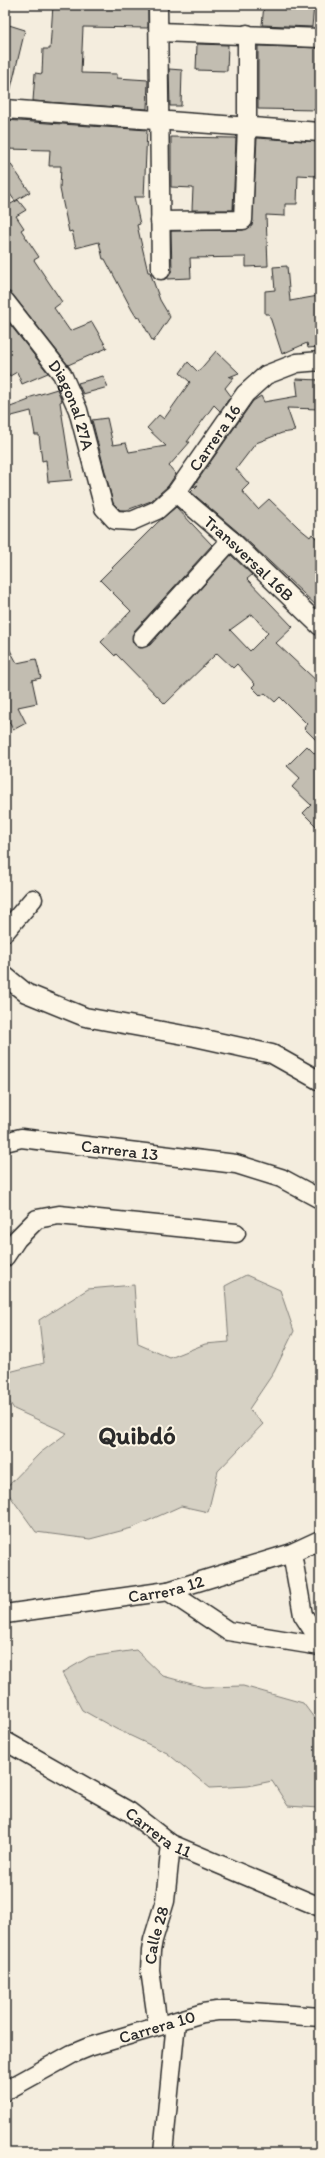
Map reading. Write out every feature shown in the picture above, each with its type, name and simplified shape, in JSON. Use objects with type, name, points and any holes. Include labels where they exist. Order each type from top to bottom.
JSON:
[{"type":"street","points":[[158,5],[158,121],[161,270]]},
{"type":"street","points":[[159,32],[247,34],[320,38]]},
{"type":"street","points":[[160,221],[243,220],[247,127],[247,34]]},
{"type":"street","points":[[5,109],[320,132]]},
{"type":"street","name":"Diagonal 27A","points":[[5,301],[62,374],[78,410],[104,508],[115,520]]},
{"type":"street","name":"Carrera 16","points":[[115,520],[132,521],[157,510],[176,493],[245,394],[266,376],[297,363],[320,361]]},
{"type":"street","name":"Transversal 16B","points":[[176,493],[231,540],[320,626]]},
{"type":"street","points":[[142,638],[231,540]]},
{"type":"street","points":[[5,932],[33,899]]},
{"type":"street","points":[[5,976],[26,993],[85,1017],[195,1037],[272,1054],[320,1081]]},
{"type":"street","name":"Carrera 13","points":[[5,1142],[21,1138],[236,1164],[281,1178],[320,1199]]},
{"type":"street","points":[[5,1257],[17,1239],[37,1219],[59,1215],[236,1233]]},
{"type":"street","name":"Carrera 12","points":[[5,1614],[168,1591],[292,1553],[320,1540]]},
{"type":"street","points":[[292,1553],[303,1615],[320,1641]]},
{"type":"street","points":[[168,1591],[228,1631],[320,1646]]},
{"type":"street","name":"Carrera 11","points":[[5,1742],[130,1812],[171,1844],[320,1907]]},
{"type":"street","name":"Calle 28","points":[[158,2026],[150,1970],[151,1951],[152,1940],[165,1901],[171,1844]]},
{"type":"street","name":"Carrera 10","points":[[5,2091],[72,2054],[203,2013],[237,2011],[320,2017]]},
{"type":"street","points":[[163,2153],[176,2022]]},
{"type":"shaded area","points":[[246,1275],[280,1290],[294,1331],[274,1372],[249,1409],[263,1424],[218,1471],[208,1512],[181,1506],[132,1528],[90,1539],[36,1532],[5,1489],[40,1453],[67,1433],[14,1409],[5,1395],[5,1373],[44,1363],[39,1320],[88,1289],[134,1285],[138,1344],[170,1358],[205,1344],[229,1342],[225,1286]]},
{"type":"shaded area","points":[[136,1650],[163,1676],[203,1687],[243,1686],[303,1703],[320,1726],[320,1815],[318,1808],[288,1806],[272,1781],[248,1786],[210,1788],[167,1753],[116,1729],[82,1710],[62,1673],[89,1657]]},
{"type":"building","points":[[53,5],[148,5],[148,28],[83,27],[81,73],[117,74],[117,78],[148,80],[147,109],[33,101],[35,73],[42,74],[43,49],[50,49]]},
{"type":"building","points":[[264,5],[314,5],[312,27],[262,25]]},
{"type":"building","points":[[9,25],[25,30],[10,92],[5,92],[5,40]]},
{"type":"building","points":[[197,44],[228,45],[227,71],[196,70]]},
{"type":"building","points":[[258,46],[320,48],[319,110],[258,109]]},
{"type":"building","points":[[169,69],[182,70],[181,106],[170,106]]},
{"type":"building","points":[[5,120],[147,130],[144,197],[134,197],[140,224],[137,225],[148,272],[150,272],[160,300],[170,317],[153,342],[139,316],[137,318],[132,310],[105,259],[103,259],[99,242],[76,248],[72,231],[69,232],[60,189],[61,166],[49,166],[50,150],[5,149]]},
{"type":"building","points":[[171,137],[236,138],[233,210],[192,210],[193,188],[171,187]]},
{"type":"building","points":[[257,138],[320,142],[320,173],[316,172],[316,176],[298,175],[297,204],[285,204],[285,216],[266,215],[268,266],[246,267],[246,257],[190,258],[191,278],[167,279],[172,270],[171,231],[243,230],[252,226]]},
{"type":"building","points":[[5,156],[30,192],[15,201],[5,187]]},
{"type":"building","points":[[5,199],[9,205],[18,200],[26,210],[16,216],[24,228],[21,230],[39,257],[34,260],[62,302],[54,308],[70,331],[92,322],[107,348],[68,365],[13,295],[5,291]]},
{"type":"building","points":[[287,266],[290,301],[318,296],[320,347],[308,348],[307,343],[282,354],[269,314],[265,314],[265,291],[275,290],[273,267]]},
{"type":"building","points":[[5,318],[48,373],[22,384],[17,372],[10,376],[5,367]]},
{"type":"building","points":[[216,351],[239,373],[229,377],[234,377],[225,388],[231,396],[220,411],[214,405],[187,442],[190,442],[169,466],[176,474],[168,486],[151,501],[127,510],[120,510],[113,503],[92,420],[107,418],[113,445],[126,443],[129,452],[166,446],[147,428],[159,415],[164,419],[190,382],[180,373],[188,362],[198,372]]},
{"type":"building","points":[[103,376],[108,387],[83,394],[78,383]]},
{"type":"building","points":[[296,379],[320,380],[320,409],[287,408],[295,431],[282,433],[256,443],[236,469],[249,484],[242,491],[258,509],[269,499],[299,528],[310,537],[312,534],[320,542],[320,609],[238,532],[191,492],[198,485],[193,487],[253,401],[261,396],[264,402],[298,396]]},
{"type":"building","points":[[57,389],[62,401],[60,402],[72,480],[48,482],[46,460],[42,461],[39,435],[35,435],[31,411],[8,417],[5,409],[29,400],[28,398]]},
{"type":"building","points":[[176,507],[212,545],[134,631],[132,642],[140,648],[150,645],[231,555],[252,575],[247,579],[293,627],[276,643],[320,684],[320,744],[304,728],[307,724],[280,697],[275,702],[265,693],[261,696],[252,687],[255,684],[237,664],[233,668],[217,653],[165,704],[116,654],[115,656],[101,642],[131,611],[100,580],[157,523]],"holes":[[[252,614],[268,633],[250,651],[230,630]]]},
{"type":"building","points":[[5,641],[17,663],[36,659],[41,678],[32,680],[37,703],[18,707],[26,723],[13,730],[5,713]]},
{"type":"building","points":[[307,746],[320,759],[320,830],[303,813],[311,805],[292,787],[300,778],[287,766]]},
{"type":"district","name":"Quibdó","points":[[137,1435]]}]
